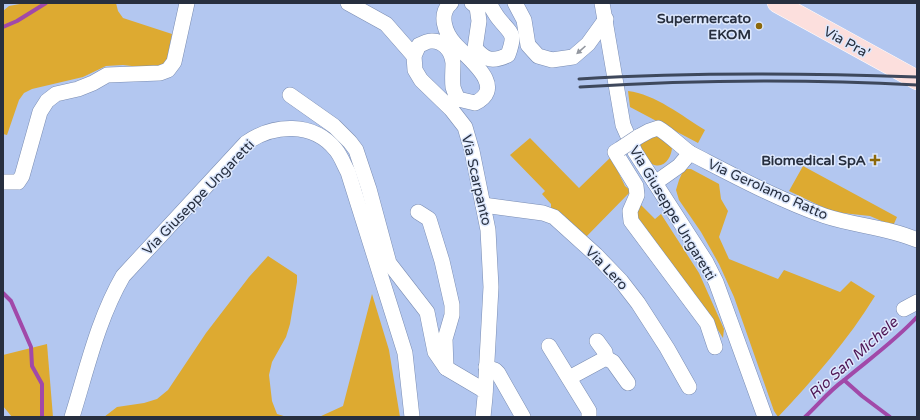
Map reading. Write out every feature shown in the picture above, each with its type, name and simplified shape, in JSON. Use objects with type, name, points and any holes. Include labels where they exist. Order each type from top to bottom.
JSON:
[{"type":"main road","name":"Via Pra'","points":[[777,3],[917,80]]},
{"type":"street","points":[[3,182],[18,182],[22,176],[40,112],[47,101],[56,94],[93,84],[107,75],[160,72],[168,70],[174,62],[187,3]]},
{"type":"street","points":[[348,3],[386,24],[414,56],[419,45],[431,41],[439,42],[445,46],[450,51],[453,61],[453,90],[458,99],[475,103],[481,100],[485,95],[488,86],[484,76],[476,64],[455,44],[444,26],[443,15],[451,3]]},
{"type":"street","points":[[472,3],[477,7],[479,22],[475,48],[482,56],[493,60],[508,55],[513,42],[511,32],[499,19],[488,3]]},
{"type":"street","points":[[516,3],[524,20],[528,45],[538,56],[552,60],[573,57],[588,44],[606,20]]},
{"type":"street","name":"Via Giuseppe Ungaretti","points":[[602,3],[623,125],[635,152],[706,262],[716,282],[765,417]]},
{"type":"street","name":"Via Scarpanto","points":[[414,56],[415,70],[421,80],[451,109],[465,128],[472,151],[488,230],[490,287],[483,417]]},
{"type":"street","points":[[290,95],[334,126],[356,150],[369,189],[389,263],[427,312],[435,352],[446,368],[485,391]]},
{"type":"street","name":"Via Giuseppe Ungaretti","points":[[72,417],[103,316],[112,294],[123,276],[246,143],[263,133],[275,129],[298,128],[308,131],[327,141],[336,150],[348,172],[405,353],[412,417]]},
{"type":"street","name":"Via Gerolamo Ratto","points":[[715,347],[707,323],[631,221],[630,211],[637,195],[636,186],[615,152],[649,131],[658,128],[667,133],[676,143],[690,153],[760,188],[826,216],[910,236],[917,240]]},
{"type":"street","points":[[655,183],[679,166],[690,153]]},
{"type":"street","name":"Via Lero","points":[[483,205],[543,213],[554,217],[596,255],[621,281],[638,303],[667,348],[689,387]]},
{"type":"street","points":[[418,212],[429,219],[442,260],[452,305],[452,315],[445,339],[446,368]]},
{"type":"street","points":[[904,309],[917,302]]},
{"type":"street","points":[[597,341],[605,352],[606,358]]},
{"type":"street","points":[[548,346],[589,412],[589,417]]},
{"type":"street","points":[[569,378],[606,358]]},
{"type":"street","points":[[606,358],[613,362],[628,383]]},
{"type":"street","points":[[486,367],[498,373],[524,417]]},
{"type":"shaded area","points":[[25,3],[116,3],[118,11],[123,18],[172,34],[167,59],[162,66],[149,68],[123,65],[106,66],[83,77],[32,89],[24,93],[19,100],[7,135],[3,134],[3,11],[9,6]]},
{"type":"shaded area","points":[[628,91],[648,96],[658,101],[705,130],[698,143],[630,107]]},
{"type":"shaded area","points":[[659,135],[672,147],[672,151],[671,155],[664,164],[656,165],[648,161],[639,145],[646,138]]},
{"type":"shaded area","points":[[530,138],[579,188],[611,157],[625,186],[631,191],[584,239],[551,209],[551,204],[542,194],[545,191],[510,155]]},
{"type":"shaded area","points":[[803,166],[897,217],[893,226],[870,216],[833,212],[789,191]]},
{"type":"shaded area","points":[[684,169],[691,169],[719,184],[721,199],[728,211],[719,237],[729,259],[778,279],[784,270],[840,292],[851,281],[875,296],[854,328],[830,359],[778,417],[774,411],[734,297],[719,264],[701,232],[679,200],[676,190]]},
{"type":"shaded area","points":[[641,205],[655,219],[661,214],[699,273],[724,329],[723,338],[711,319],[637,218],[637,212]]},
{"type":"shaded area","points":[[268,256],[297,275],[290,324],[286,337],[272,362],[269,375],[272,401],[277,414],[287,417],[104,417],[117,407],[144,403],[157,399],[168,390],[206,333],[249,277]]},
{"type":"shaded area","points":[[372,294],[389,350],[400,417],[319,417],[343,406]]},
{"type":"shaded area","points":[[47,344],[53,417],[12,417],[3,406],[3,355]]},
{"type":"waterway","points":[[3,27],[17,21],[46,3]]},
{"type":"waterway","points":[[3,293],[11,301],[31,347],[32,366],[42,384],[42,417]]},
{"type":"waterway","name":"Rio San Michele","points":[[805,417],[833,389],[891,342],[917,317]]},
{"type":"waterway","points":[[844,380],[890,417]]},
{"type":"railway","points":[[579,79],[664,75],[748,74],[917,77]]},
{"type":"railway","points":[[580,87],[748,81],[917,85]]},
{"type":"place","name":"Supermercato EKOM","points":[[759,26]]},
{"type":"place","name":"Biomedical SpA","points":[[875,160]]}]
